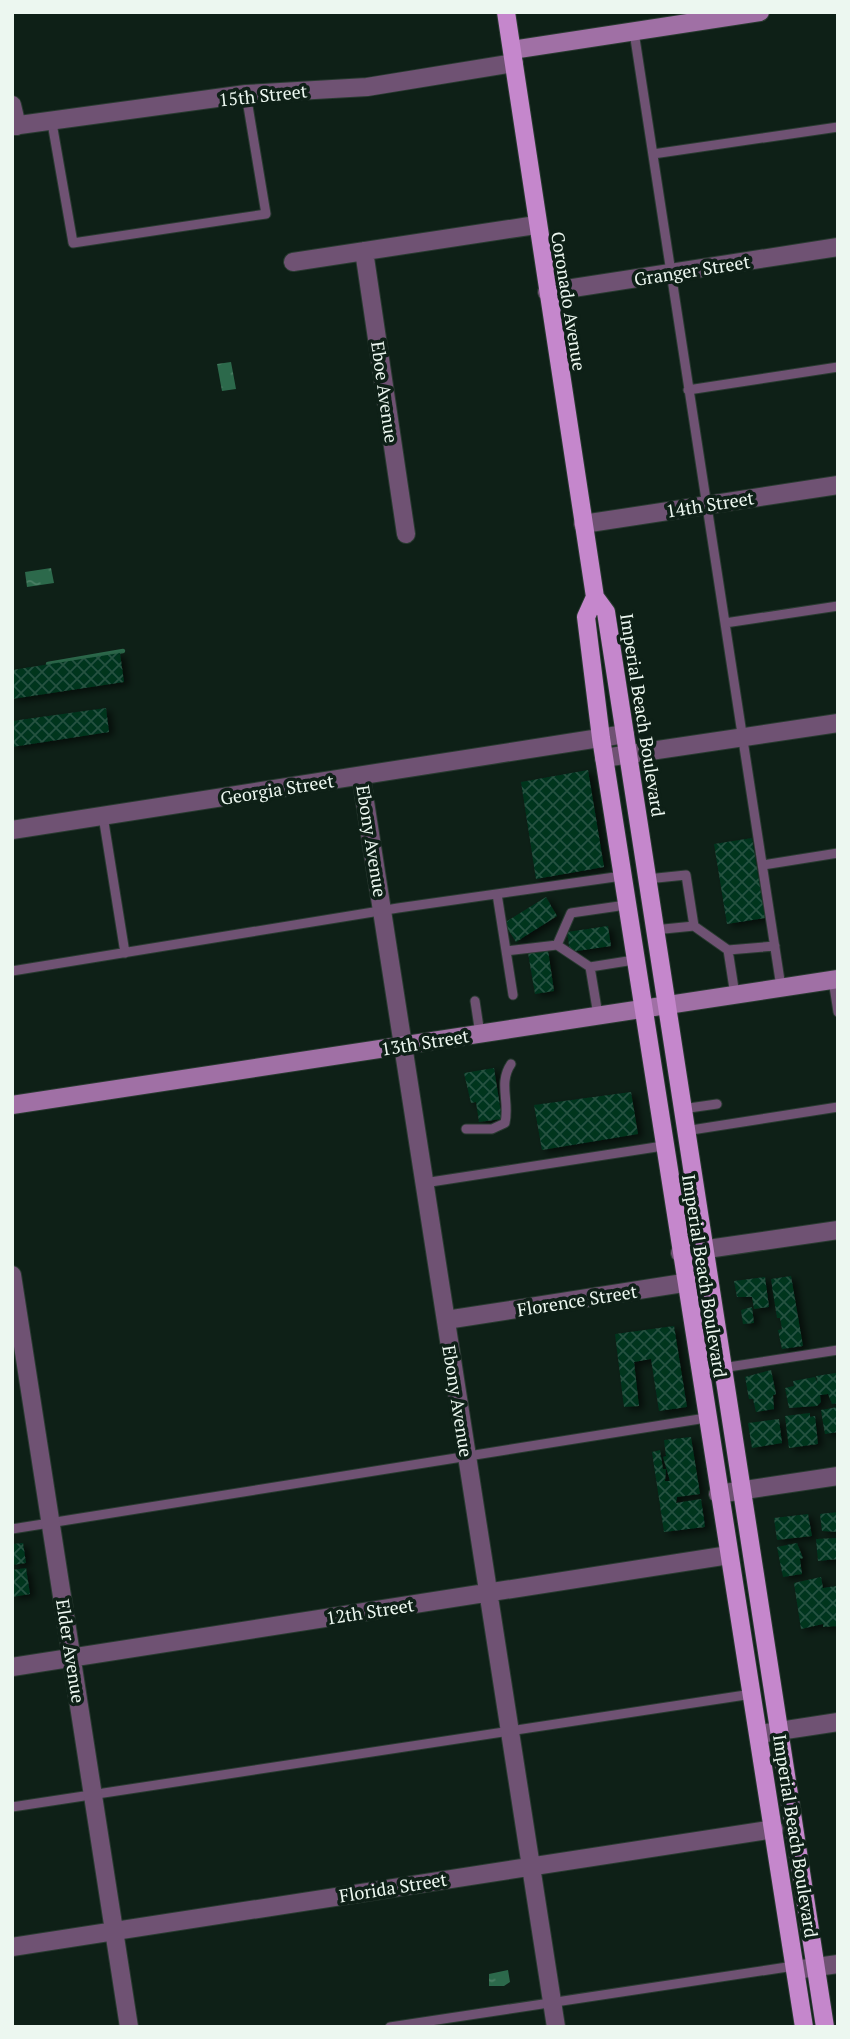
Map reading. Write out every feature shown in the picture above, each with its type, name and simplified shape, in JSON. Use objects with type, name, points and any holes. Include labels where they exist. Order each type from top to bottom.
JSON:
[{"type":"main road","name":"Coronado Avenue","points":[[506,12],[536,225],[595,597]]},
{"type":"main road","name":"15th Street","points":[[513,57],[634,32],[760,12]]},
{"type":"main road","name":"Imperial Beach Boulevard","points":[[804,2027],[641,1008],[601,738],[586,617],[595,597],[606,611],[825,2027]]},
{"type":"main road","name":"13th Street","points":[[12,1105],[835,980]]},
{"type":"street","name":"15th Street","points":[[14,126],[52,123],[247,94],[367,87],[513,57]]},
{"type":"street","points":[[12,104],[14,126]]},
{"type":"street","points":[[293,262],[536,225]]},
{"type":"street","name":"Granger Street","points":[[547,292],[838,247]]},
{"type":"street","name":"Eboe Avenue","points":[[364,251],[406,534]]},
{"type":"street","name":"14th Street","points":[[583,524],[838,485]]},
{"type":"street","points":[[604,758],[838,723]]},
{"type":"street","name":"Georgia Street","points":[[12,830],[625,734]]},
{"type":"street","name":"Ebony Avenue","points":[[361,776],[556,2027]]},
{"type":"street","points":[[680,1253],[838,1230]]},
{"type":"street","name":"Elder Avenue","points":[[12,1275],[21,1386],[51,1523],[129,2027]]},
{"type":"street","name":"Florence Street","points":[[446,1320],[709,1279]]},
{"type":"street","points":[[718,1494],[838,1476]]},
{"type":"street","name":"12th Street","points":[[12,1667],[729,1555]]},
{"type":"street","points":[[759,1734],[838,1722]]},
{"type":"street","name":"Florida Street","points":[[12,1947],[530,1864],[774,1829]]},
{"type":"street","points":[[795,1968],[838,1964]]},
{"type":"lane","points":[[634,32],[781,987]]},
{"type":"lane","points":[[52,123],[73,243],[266,214],[247,94]]},
{"type":"lane","points":[[653,154],[838,127]]},
{"type":"lane","points":[[688,390],[838,367]]},
{"type":"lane","points":[[725,623],[838,606]]},
{"type":"lane","points":[[103,816],[125,953]]},
{"type":"lane","points":[[763,865],[838,853]]},
{"type":"lane","points":[[648,879],[686,875],[694,926]]},
{"type":"lane","points":[[12,971],[382,911],[622,876]]},
{"type":"lane","points":[[497,894],[513,995]]},
{"type":"lane","points":[[557,945],[571,913],[626,905]]},
{"type":"lane","points":[[654,930],[694,926],[728,950],[775,946]]},
{"type":"lane","points":[[506,951],[557,945],[590,967],[634,960]]},
{"type":"lane","points":[[728,950],[735,995]]},
{"type":"lane","points":[[590,967],[598,1015]]},
{"type":"lane","points":[[835,980],[838,1012]]},
{"type":"lane","points":[[475,1001],[480,1034]]},
{"type":"lane","points":[[466,1129],[492,1129],[505,1123],[507,1113],[503,1075],[511,1064]]},
{"type":"lane","points":[[682,1109],[717,1104]]},
{"type":"lane","points":[[685,1131],[838,1107]]},
{"type":"lane","points":[[424,1183],[663,1146]]},
{"type":"lane","points":[[722,1368],[838,1350]]},
{"type":"lane","points":[[12,1529],[706,1418]]},
{"type":"lane","points":[[12,1807],[752,1694]]},
{"type":"lane","points":[[390,2027],[795,1968]]},
{"type":"water","points":[[231,362],[236,389],[222,391],[217,364]]},
{"type":"water","points":[[51,568],[54,583],[27,587],[25,572]]},
{"type":"water","points":[[508,1970],[510,1982],[504,1986],[489,1986],[489,1974]]},
{"type":"building","points":[[120,653],[124,682],[12,699],[12,670]]},
{"type":"building","points":[[106,708],[109,732],[12,747],[12,721]]},
{"type":"building","points":[[588,770],[604,867],[536,879],[521,782]]},
{"type":"building","points":[[752,838],[765,918],[727,924],[714,844]]},
{"type":"building","points":[[546,897],[557,916],[516,942],[504,923]]},
{"type":"building","points":[[608,926],[611,946],[570,952],[567,932]]},
{"type":"building","points":[[548,950],[554,991],[535,994],[528,953]]},
{"type":"building","points":[[494,1068],[502,1119],[479,1122],[476,1102],[471,1103],[464,1073]]},
{"type":"building","points":[[631,1092],[638,1134],[542,1150],[534,1105]]},
{"type":"building","points":[[791,1276],[803,1346],[782,1349],[778,1330],[782,1329],[780,1318],[777,1318],[771,1279]]},
{"type":"building","points":[[765,1277],[769,1307],[754,1309],[752,1297],[737,1297],[734,1281]]},
{"type":"building","points":[[752,1307],[754,1323],[743,1324],[741,1310]]},
{"type":"building","points":[[674,1326],[687,1407],[659,1411],[651,1359],[634,1362],[639,1406],[624,1407],[615,1334]]},
{"type":"building","points":[[771,1370],[776,1394],[773,1395],[774,1409],[756,1412],[753,1399],[749,1399],[745,1377]]},
{"type":"building","points":[[836,1373],[838,1403],[832,1404],[828,1394],[820,1395],[821,1402],[817,1406],[789,1408],[785,1388],[794,1386],[793,1381],[815,1377],[818,1384],[816,1376]]},
{"type":"building","points":[[838,1407],[838,1432],[825,1434],[821,1410]]},
{"type":"building","points":[[810,1413],[810,1417],[815,1416],[818,1444],[789,1448],[785,1416]]},
{"type":"building","points":[[779,1419],[782,1443],[752,1448],[748,1423]]},
{"type":"building","points":[[691,1437],[700,1494],[677,1497],[676,1503],[701,1499],[705,1527],[664,1532],[652,1452],[660,1450],[663,1469],[666,1469],[665,1481],[670,1481],[663,1457],[666,1456],[664,1440]]},
{"type":"building","points":[[838,1512],[838,1532],[822,1531],[820,1514]]},
{"type":"building","points":[[808,1514],[812,1536],[777,1540],[774,1518]]},
{"type":"building","points":[[838,1538],[838,1559],[818,1561],[816,1539]]},
{"type":"building","points":[[23,1543],[26,1563],[12,1565],[12,1544]]},
{"type":"building","points":[[797,1543],[803,1558],[800,1559],[802,1574],[783,1577],[777,1547]]},
{"type":"building","points":[[26,1568],[30,1594],[12,1597],[12,1570]]},
{"type":"building","points":[[821,1577],[823,1588],[836,1586],[838,1626],[823,1627],[823,1624],[801,1629],[794,1583]]},
{"type":"waterway","points":[[48,664],[123,651]]}]
